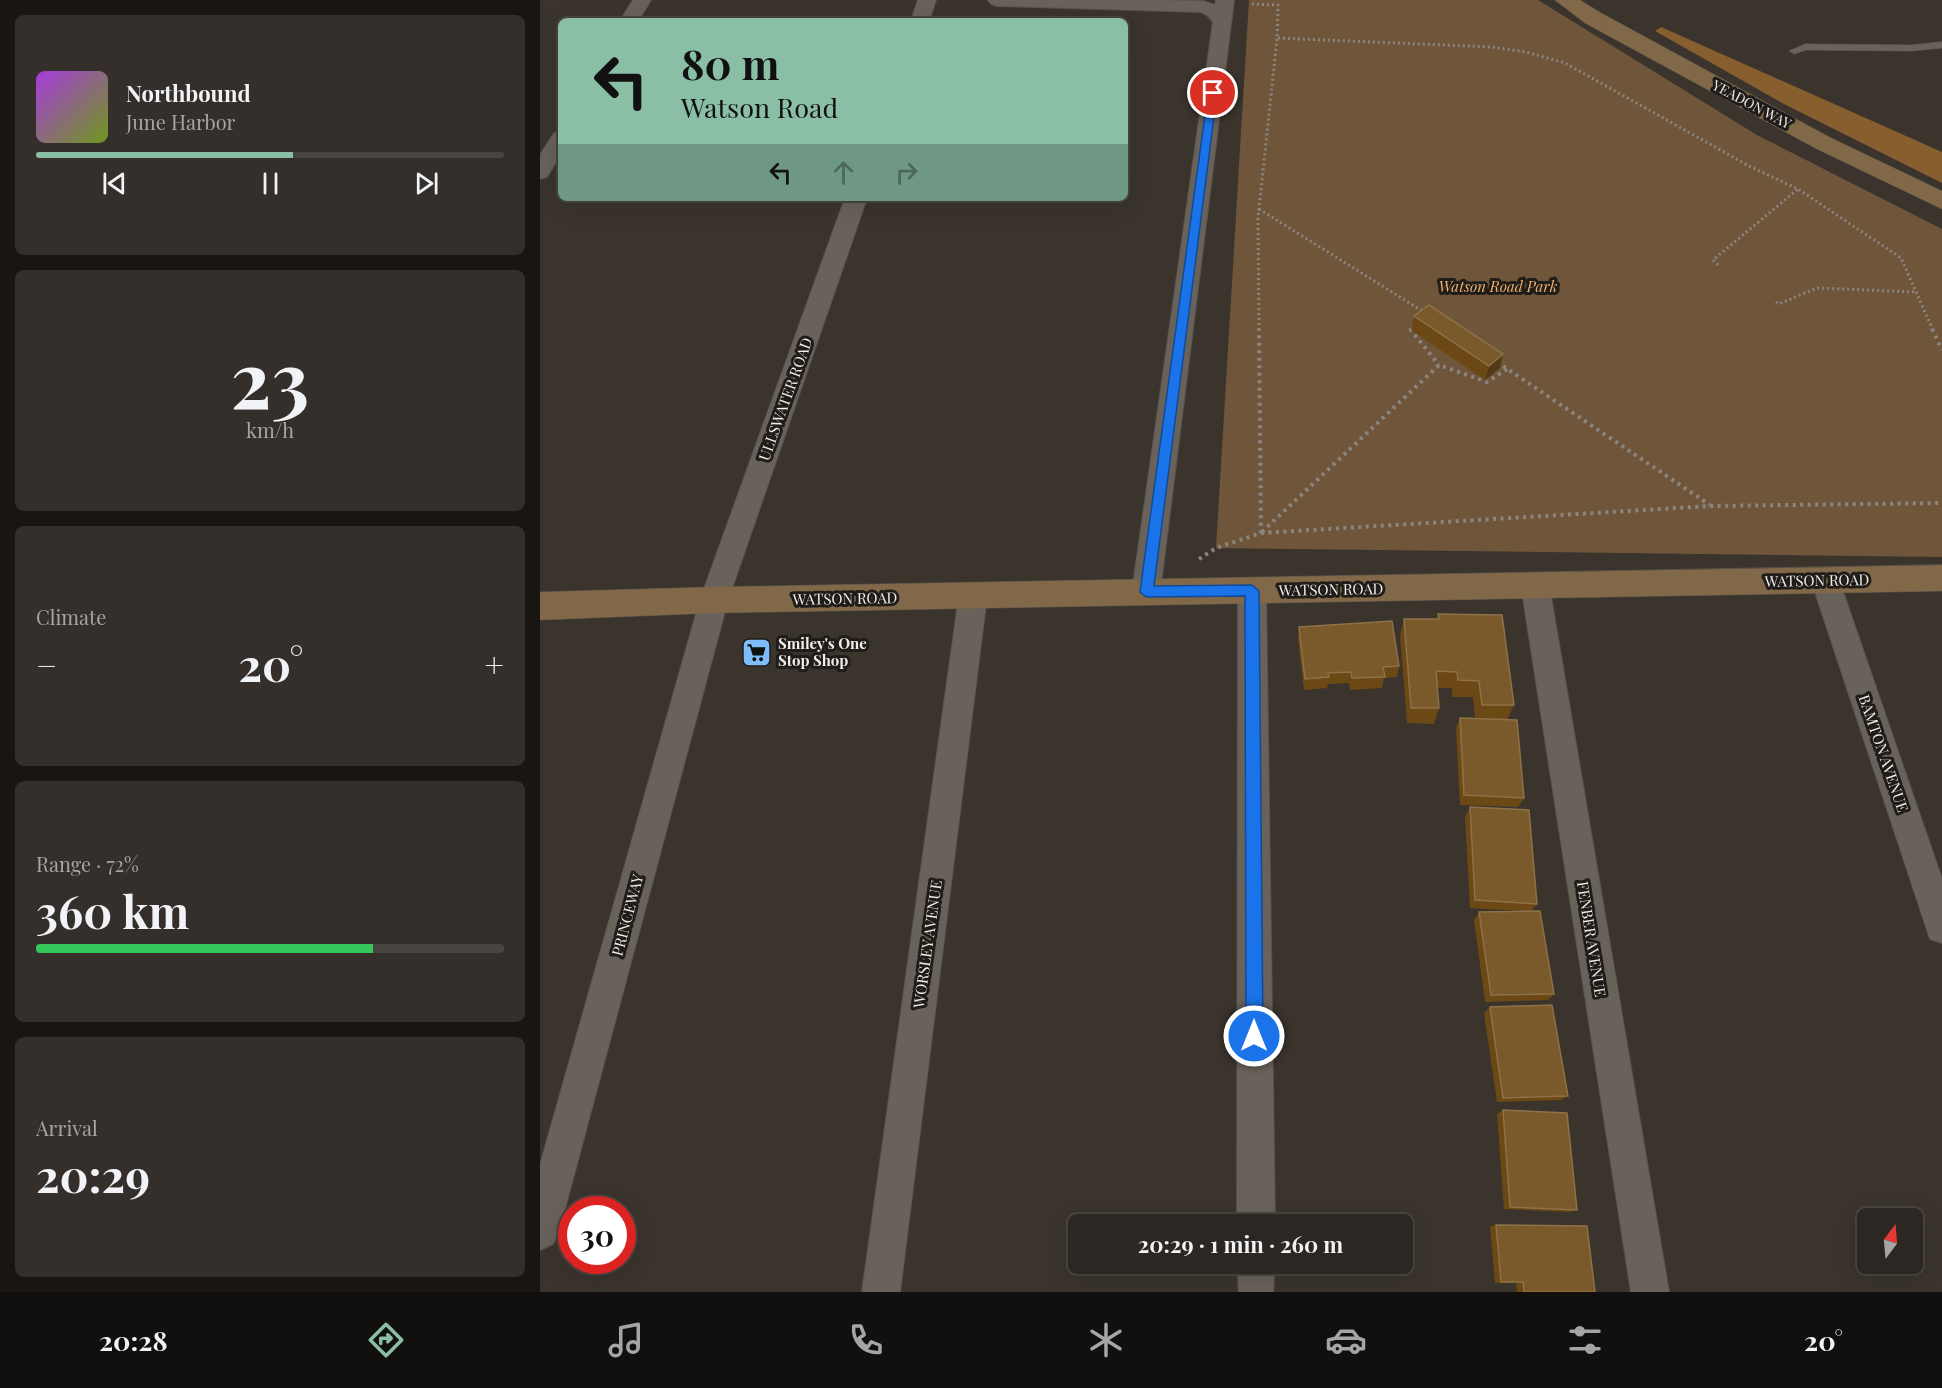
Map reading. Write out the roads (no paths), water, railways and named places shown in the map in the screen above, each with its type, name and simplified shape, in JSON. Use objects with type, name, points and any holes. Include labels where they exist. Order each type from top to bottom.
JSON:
[{"type":"street","points":[[631,18],[642,0]]},
{"type":"street","points":[[921,18],[927,0]]},
{"type":"street","points":[[996,0],[1203,7],[1214,11],[1224,8],[1146,592]]},
{"type":"street","name":"YEADON WAY","points":[[1566,0],[1593,18],[1812,137],[1942,201]]},
{"type":"street","points":[[540,172],[558,142]]},
{"type":"street","name":"ULLSWATER ROAD","points":[[714,600],[855,201]]},
{"type":"street","name":"WATSON ROAD","points":[[540,606],[714,600],[1942,578]]},
{"type":"street","name":"BAMTON AVENUE","points":[[1825,580],[1942,927]]},
{"type":"street","name":"FENBER AVENUE","points":[[1535,585],[1650,1292]]},
{"type":"street","points":[[1252,591],[1256,1214]]},
{"type":"street","name":"WORSLEY AVENUE","points":[[881,1292],[973,596]]},
{"type":"street","name":"PRINCEWAY","points":[[540,1231],[714,600]]},
{"type":"lane","points":[[1794,51],[1805,47],[1911,48],[1942,45]]},
{"type":"place","name":"Smiley's One Stop Shop","points":[[757,652]]},
{"type":"park label","name":"Watson Road Park","points":[[1498,286]]}]
